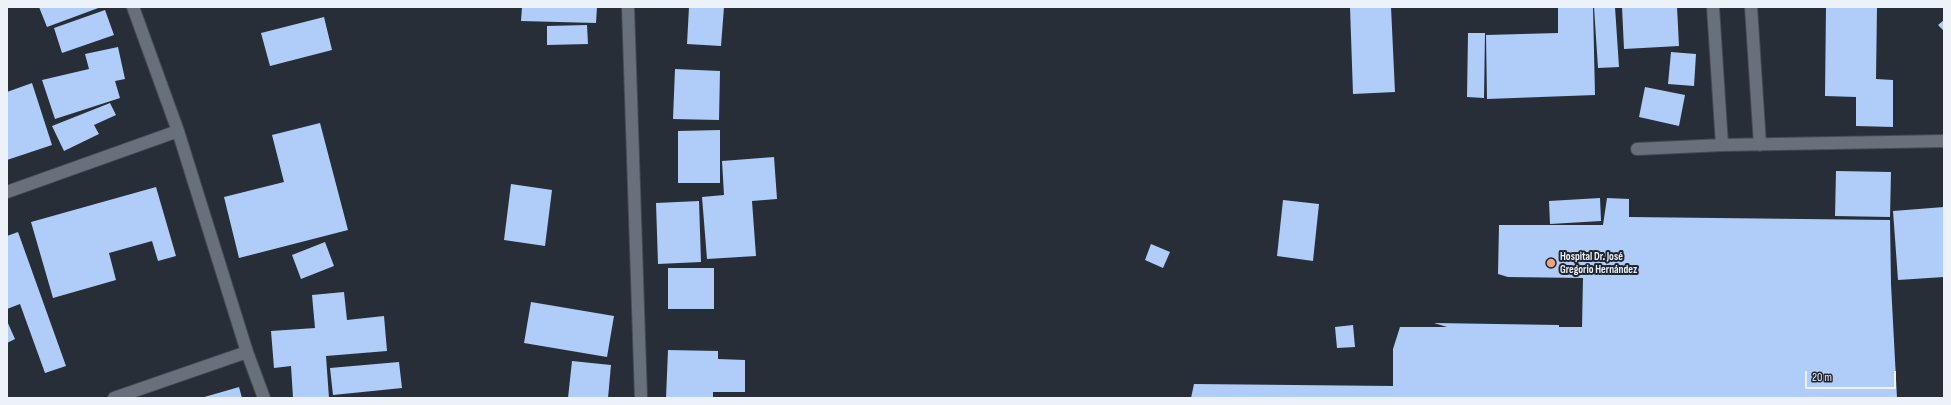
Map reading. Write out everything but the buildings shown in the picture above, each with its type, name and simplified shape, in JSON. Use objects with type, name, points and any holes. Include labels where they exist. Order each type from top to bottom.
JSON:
[{"type":"street","points":[[133,7],[178,131],[247,352],[264,398]]},
{"type":"street","points":[[628,7],[641,398]]},
{"type":"street","points":[[1713,7],[1722,145]]},
{"type":"street","points":[[1751,7],[1760,145]]},
{"type":"street","points":[[7,192],[178,131]]},
{"type":"street","points":[[1638,149],[1722,145],[1944,141]]},
{"type":"street","points":[[114,398],[247,352]]},
{"type":"place","name":"Hospital Dr. José Gregorio Hernández","points":[[1551,263]]}]
